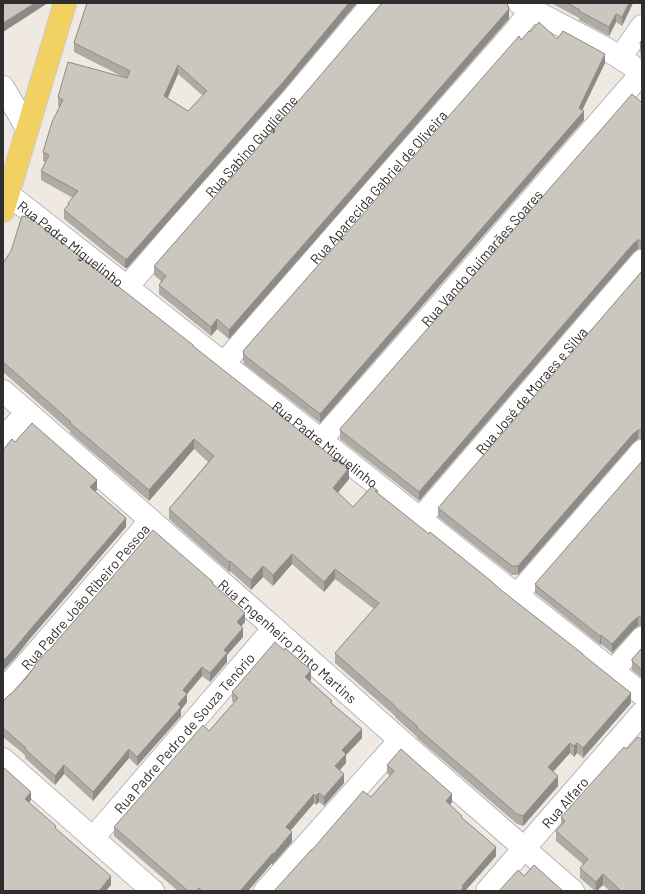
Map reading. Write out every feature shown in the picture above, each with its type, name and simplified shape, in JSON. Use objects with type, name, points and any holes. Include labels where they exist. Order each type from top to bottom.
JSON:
[{"type":"main road","points":[[6,202],[65,3]]},
{"type":"street","name":"Rua Sabino Guglielme","points":[[127,287],[293,98],[373,3]]},
{"type":"street","points":[[525,6],[605,48],[631,65],[641,75]]},
{"type":"street","name":"Rua Aparecida Gabriel de Oliveira","points":[[224,364],[516,30],[525,6]]},
{"type":"street","points":[[620,58],[642,26]]},
{"type":"street","name":"Rua Vando Guimarães Soares","points":[[321,440],[641,75]]},
{"type":"street","points":[[3,87],[27,128]]},
{"type":"street","name":"Rua Padre Miguelinho","points":[[6,202],[127,287],[642,694]]},
{"type":"street","name":"Rua José de Moraes e Silva","points":[[420,519],[642,261]]},
{"type":"street","name":"Rua Engenheiro Pinto Martins","points":[[3,391],[573,891]]},
{"type":"street","points":[[3,439],[27,412]]},
{"type":"street","points":[[517,595],[642,451]]},
{"type":"street","name":"Rua Padre João Ribeiro Pessoa","points":[[3,691],[150,521]]},
{"type":"street","name":"Rua Padre Pedro de Souza Tenório","points":[[93,838],[274,628]]},
{"type":"street","points":[[613,671],[642,638]]},
{"type":"street","name":"Rua Alfaro","points":[[488,891],[642,713]]},
{"type":"street","points":[[264,891],[400,740]]},
{"type":"street","points":[[3,759],[153,891]]},
{"type":"building","points":[[3,3],[35,3],[3,23]]},
{"type":"building","points":[[87,3],[349,3],[284,81],[127,259],[125,259],[64,210],[78,191],[41,171],[49,155],[43,152],[52,122],[63,100],[58,97],[68,62],[127,78],[130,71],[74,43]],"holes":[[[178,65],[207,91],[188,111],[164,96]]]},
{"type":"building","points":[[382,3],[507,3],[509,9],[229,330],[217,319],[211,327],[159,285],[166,276],[154,266]]},
{"type":"building","points":[[567,3],[629,3],[622,17],[616,14],[609,27]]},
{"type":"building","points":[[539,22],[557,39],[563,31],[605,54],[579,108],[584,111],[320,414],[244,355],[243,351],[519,36],[521,40]]},
{"type":"building","points":[[642,40],[642,49],[640,42]]},
{"type":"building","points":[[632,94],[642,103],[642,240],[638,240],[633,244],[419,492],[340,429]]},
{"type":"building","points":[[22,216],[31,218],[283,416],[281,416],[339,462],[339,460],[349,468],[333,488],[353,507],[372,486],[378,491],[375,491],[429,534],[430,532],[631,693],[583,748],[577,743],[574,746],[570,743],[548,767],[558,776],[523,816],[517,814],[417,728],[418,727],[335,653],[379,603],[335,569],[324,582],[292,554],[273,575],[263,566],[251,580],[169,509],[214,456],[194,439],[149,490],[70,423],[71,422],[3,362],[3,263],[11,251]]},
{"type":"building","points":[[642,271],[642,430],[638,430],[633,434],[518,566],[512,566],[438,508]]},
{"type":"building","points":[[32,423],[97,480],[90,487],[126,518],[3,661],[3,450],[12,439],[15,442]]},
{"type":"building","points":[[642,461],[642,617],[638,617],[633,621],[612,644],[535,584]]},
{"type":"building","points":[[153,530],[213,582],[212,583],[245,613],[237,622],[243,628],[224,650],[227,653],[210,673],[202,667],[183,690],[187,694],[178,704],[181,707],[137,757],[129,749],[93,792],[64,765],[55,776],[3,728],[3,701],[26,678],[34,666]]},
{"type":"building","points":[[275,642],[284,650],[285,648],[311,670],[305,677],[332,701],[330,702],[362,729],[342,750],[346,754],[335,766],[344,774],[324,797],[319,793],[316,796],[314,794],[286,827],[292,832],[240,891],[202,891],[199,888],[196,891],[188,891],[114,827],[203,725],[209,731],[238,698],[232,692]]},
{"type":"building","points":[[642,648],[642,670],[632,661],[632,659]]},
{"type":"building","points":[[638,737],[642,740],[642,891],[621,891],[603,874],[596,882],[580,868],[588,859],[556,831],[565,821],[561,817],[624,747],[627,749]]},
{"type":"building","points":[[401,749],[452,794],[446,801],[462,816],[461,817],[496,847],[462,886],[463,888],[460,891],[274,891],[363,791],[371,797],[394,771],[387,765]]},
{"type":"building","points":[[3,767],[31,792],[25,799],[56,826],[55,828],[111,876],[99,891],[3,891]]},
{"type":"building","points":[[534,865],[563,891],[499,891],[518,870],[524,876]]}]
